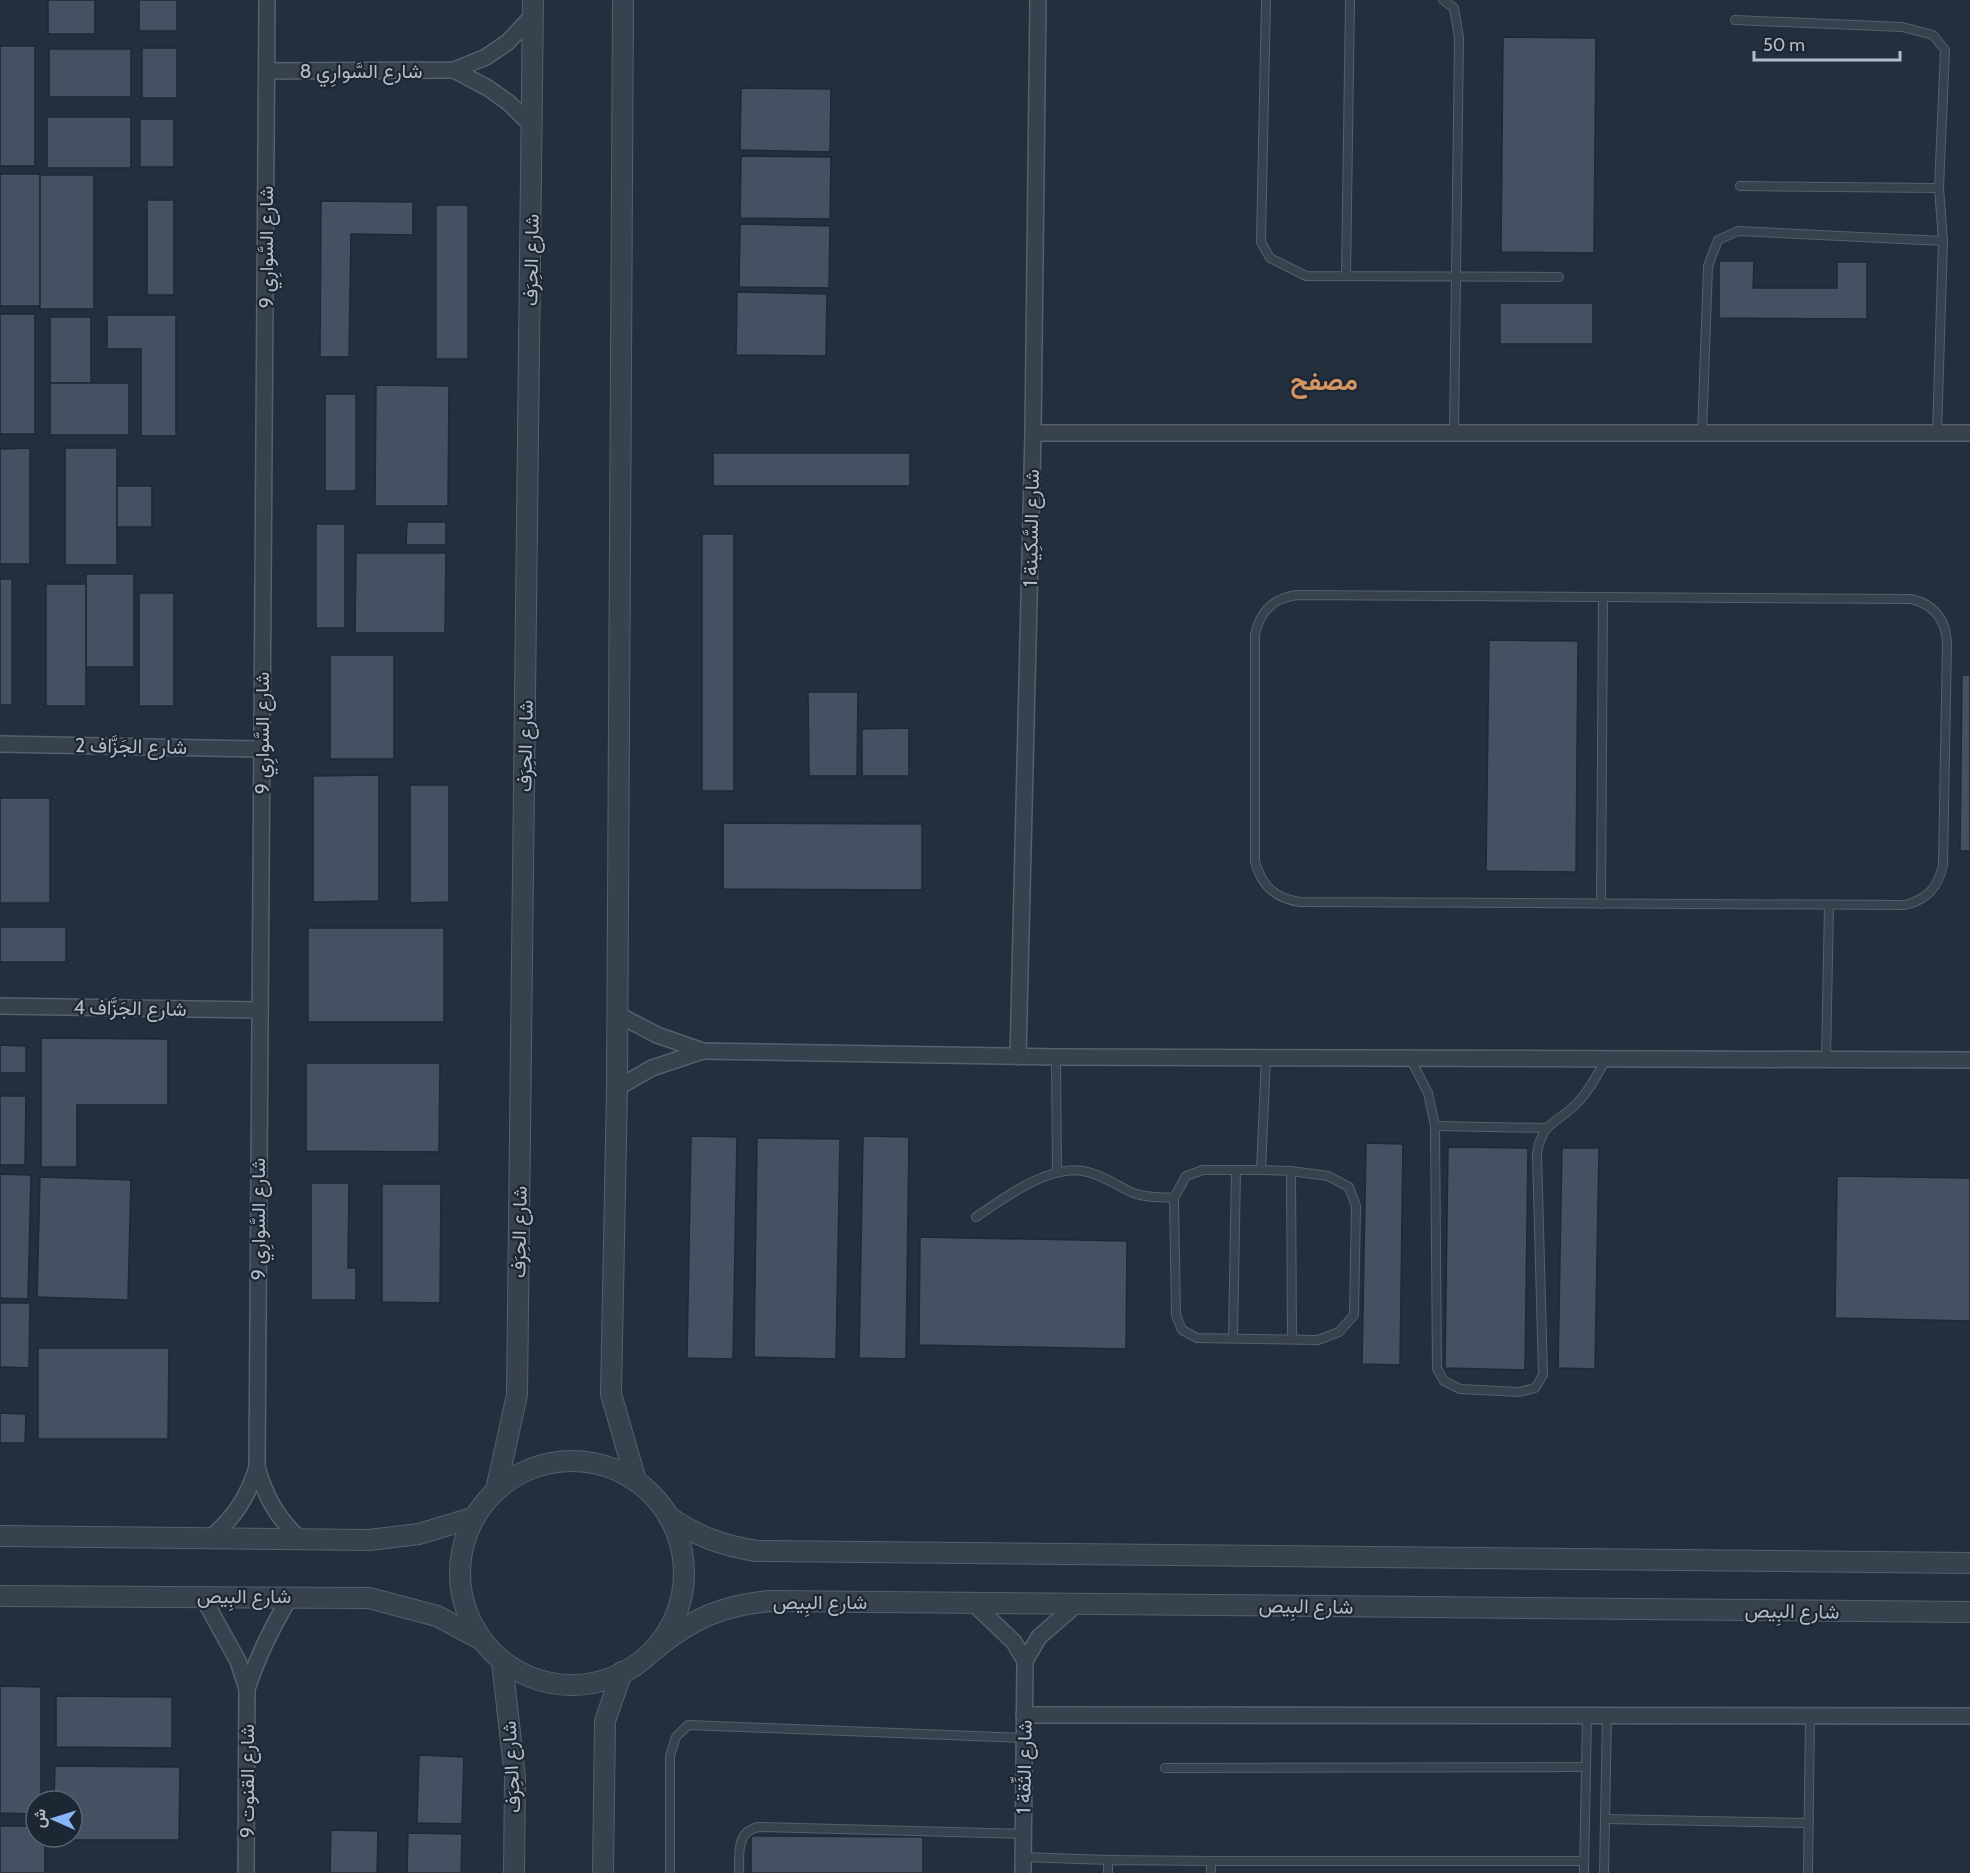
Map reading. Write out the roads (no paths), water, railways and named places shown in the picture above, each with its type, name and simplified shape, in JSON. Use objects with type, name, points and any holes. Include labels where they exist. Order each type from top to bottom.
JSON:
[{"type":"street","name":"شارع السَّوارِي 9","points":[[210,1538],[235,1514],[252,1483],[257,1467],[267,0]]},
{"type":"street","points":[[623,0],[617,1088],[610,1394],[636,1481]]},
{"type":"street","name":"شارع السَّكِينة 1","points":[[1018,1057],[1033,433],[1038,0]]},
{"type":"street","name":"شارع السَّوارِي 8","points":[[267,71],[454,70],[486,57],[508,42],[533,8]]},
{"type":"street","name":"شارع الحِرَف","points":[[496,1490],[517,1395],[533,8]]},
{"type":"street","name":"شارع السَّوارِي 8","points":[[454,70],[502,98],[532,127]]},
{"type":"street","points":[[1033,433],[1970,433]]},
{"type":"street","name":"شارع الجَزَّاف 2","points":[[0,744],[262,749]]},
{"type":"street","name":"شارع الجَزَّاف 4","points":[[0,1006],[260,1010]]},
{"type":"street","points":[[617,1014],[657,1035],[703,1051],[1018,1057],[1970,1060]]},
{"type":"street","points":[[617,1088],[652,1068],[703,1051]]},
{"type":"street","points":[[480,1639],[465,1610],[460,1579],[463,1546],[475,1517],[496,1490],[528,1470],[565,1461],[602,1465],[636,1481],[654,1497],[668,1516],[681,1549],[683,1585],[674,1620],[654,1650]]},
{"type":"street","name":"شارع السَّوارِي 9","points":[[257,1467],[276,1514],[300,1539]]},
{"type":"street","points":[[668,1516],[700,1536],[719,1544],[757,1551],[1970,1563]]},
{"type":"street","points":[[0,1536],[369,1540],[419,1534],[475,1517]]},
{"type":"street","name":"شارع البِيص","points":[[0,1596],[369,1598],[437,1616],[480,1639],[502,1662],[529,1678],[560,1686],[592,1684],[622,1672],[639,1663],[670,1636],[708,1614],[728,1607],[770,1601],[1970,1612]]},
{"type":"street","name":"شارع القنوت 9","points":[[202,1596],[238,1661],[247,1689]]},
{"type":"street","name":"شارع القنوت 9","points":[[246,1873],[247,1689],[256,1661],[269,1633],[290,1597]]},
{"type":"street","points":[[972,1603],[1014,1642],[1025,1661],[1040,1637],[1077,1604]]},
{"type":"street","name":"شارع الثِّقة 1","points":[[1023,1865],[1025,1661]]},
{"type":"street","name":"شارع الحِرَف","points":[[502,1662],[515,1777],[513,1873]]},
{"type":"street","points":[[603,1873],[605,1720],[622,1672]]},
{"type":"street","points":[[1024,1715],[1970,1716]]},
{"type":"lane","points":[[1266,0],[1260,242],[1270,258],[1306,276],[1559,277]]},
{"type":"lane","points":[[1346,276],[1350,0]]},
{"type":"lane","points":[[1443,0],[1454,8],[1459,37],[1454,434]]},
{"type":"lane","points":[[1736,20],[1902,27],[1933,36],[1946,50],[1940,188],[1943,241],[1937,433]]},
{"type":"lane","points":[[1740,186],[1940,188]]},
{"type":"lane","points":[[1702,434],[1708,266],[1718,240],[1738,231],[1943,241]]},
{"type":"lane","points":[[1297,595],[1911,599],[1921,601],[1937,612],[1943,621],[1947,641],[1943,865],[1941,877],[1927,896],[1917,902],[1905,904],[1601,904],[1302,902],[1270,891],[1263,882],[1254,861],[1255,635],[1261,615],[1277,600],[1297,595]]},
{"type":"lane","points":[[1601,904],[1603,597]]},
{"type":"lane","points":[[1826,1060],[1829,905]]},
{"type":"lane","points":[[1056,1057],[1057,1171]]},
{"type":"lane","points":[[1261,1170],[1266,1058]]},
{"type":"lane","points":[[1410,1058],[1428,1093],[1435,1126],[1437,1369],[1444,1381],[1460,1389],[1519,1392],[1535,1388],[1543,1375],[1538,1143],[1546,1128],[1580,1100],[1606,1059]]},
{"type":"lane","points":[[1435,1126],[1546,1128]]},
{"type":"lane","points":[[1203,1170],[1261,1170],[1291,1170],[1328,1176],[1348,1187],[1356,1206],[1354,1315],[1339,1332],[1318,1340],[1197,1338],[1182,1330],[1176,1315],[1174,1197],[1186,1176],[1203,1170]]},
{"type":"lane","points":[[1233,1338],[1236,1170]]},
{"type":"lane","points":[[1291,1170],[1292,1339]]},
{"type":"lane","points":[[976,1217],[1010,1194],[1057,1171],[1083,1171],[1115,1182],[1134,1193],[1152,1197],[1174,1197]]},
{"type":"lane","points":[[1584,1873],[1587,1716]]},
{"type":"lane","points":[[1604,1873],[1607,1716]]},
{"type":"lane","points":[[1808,1873],[1810,1716]]},
{"type":"lane","points":[[670,1873],[670,1756],[676,1737],[688,1725],[1024,1738]]},
{"type":"lane","points":[[1165,1768],[1586,1767]]},
{"type":"lane","points":[[1605,1819],[1809,1823]]},
{"type":"lane","points":[[739,1873],[742,1838],[748,1830],[758,1827],[1023,1834]]},
{"type":"lane","points":[[1023,1865],[1108,1860],[1584,1861]]},
{"type":"lane","points":[[1108,1860],[1108,1873]]},
{"type":"lane","points":[[1211,1860],[1211,1873]]},
{"type":"district","name":"مصفح","points":[[1324,381]]}]
